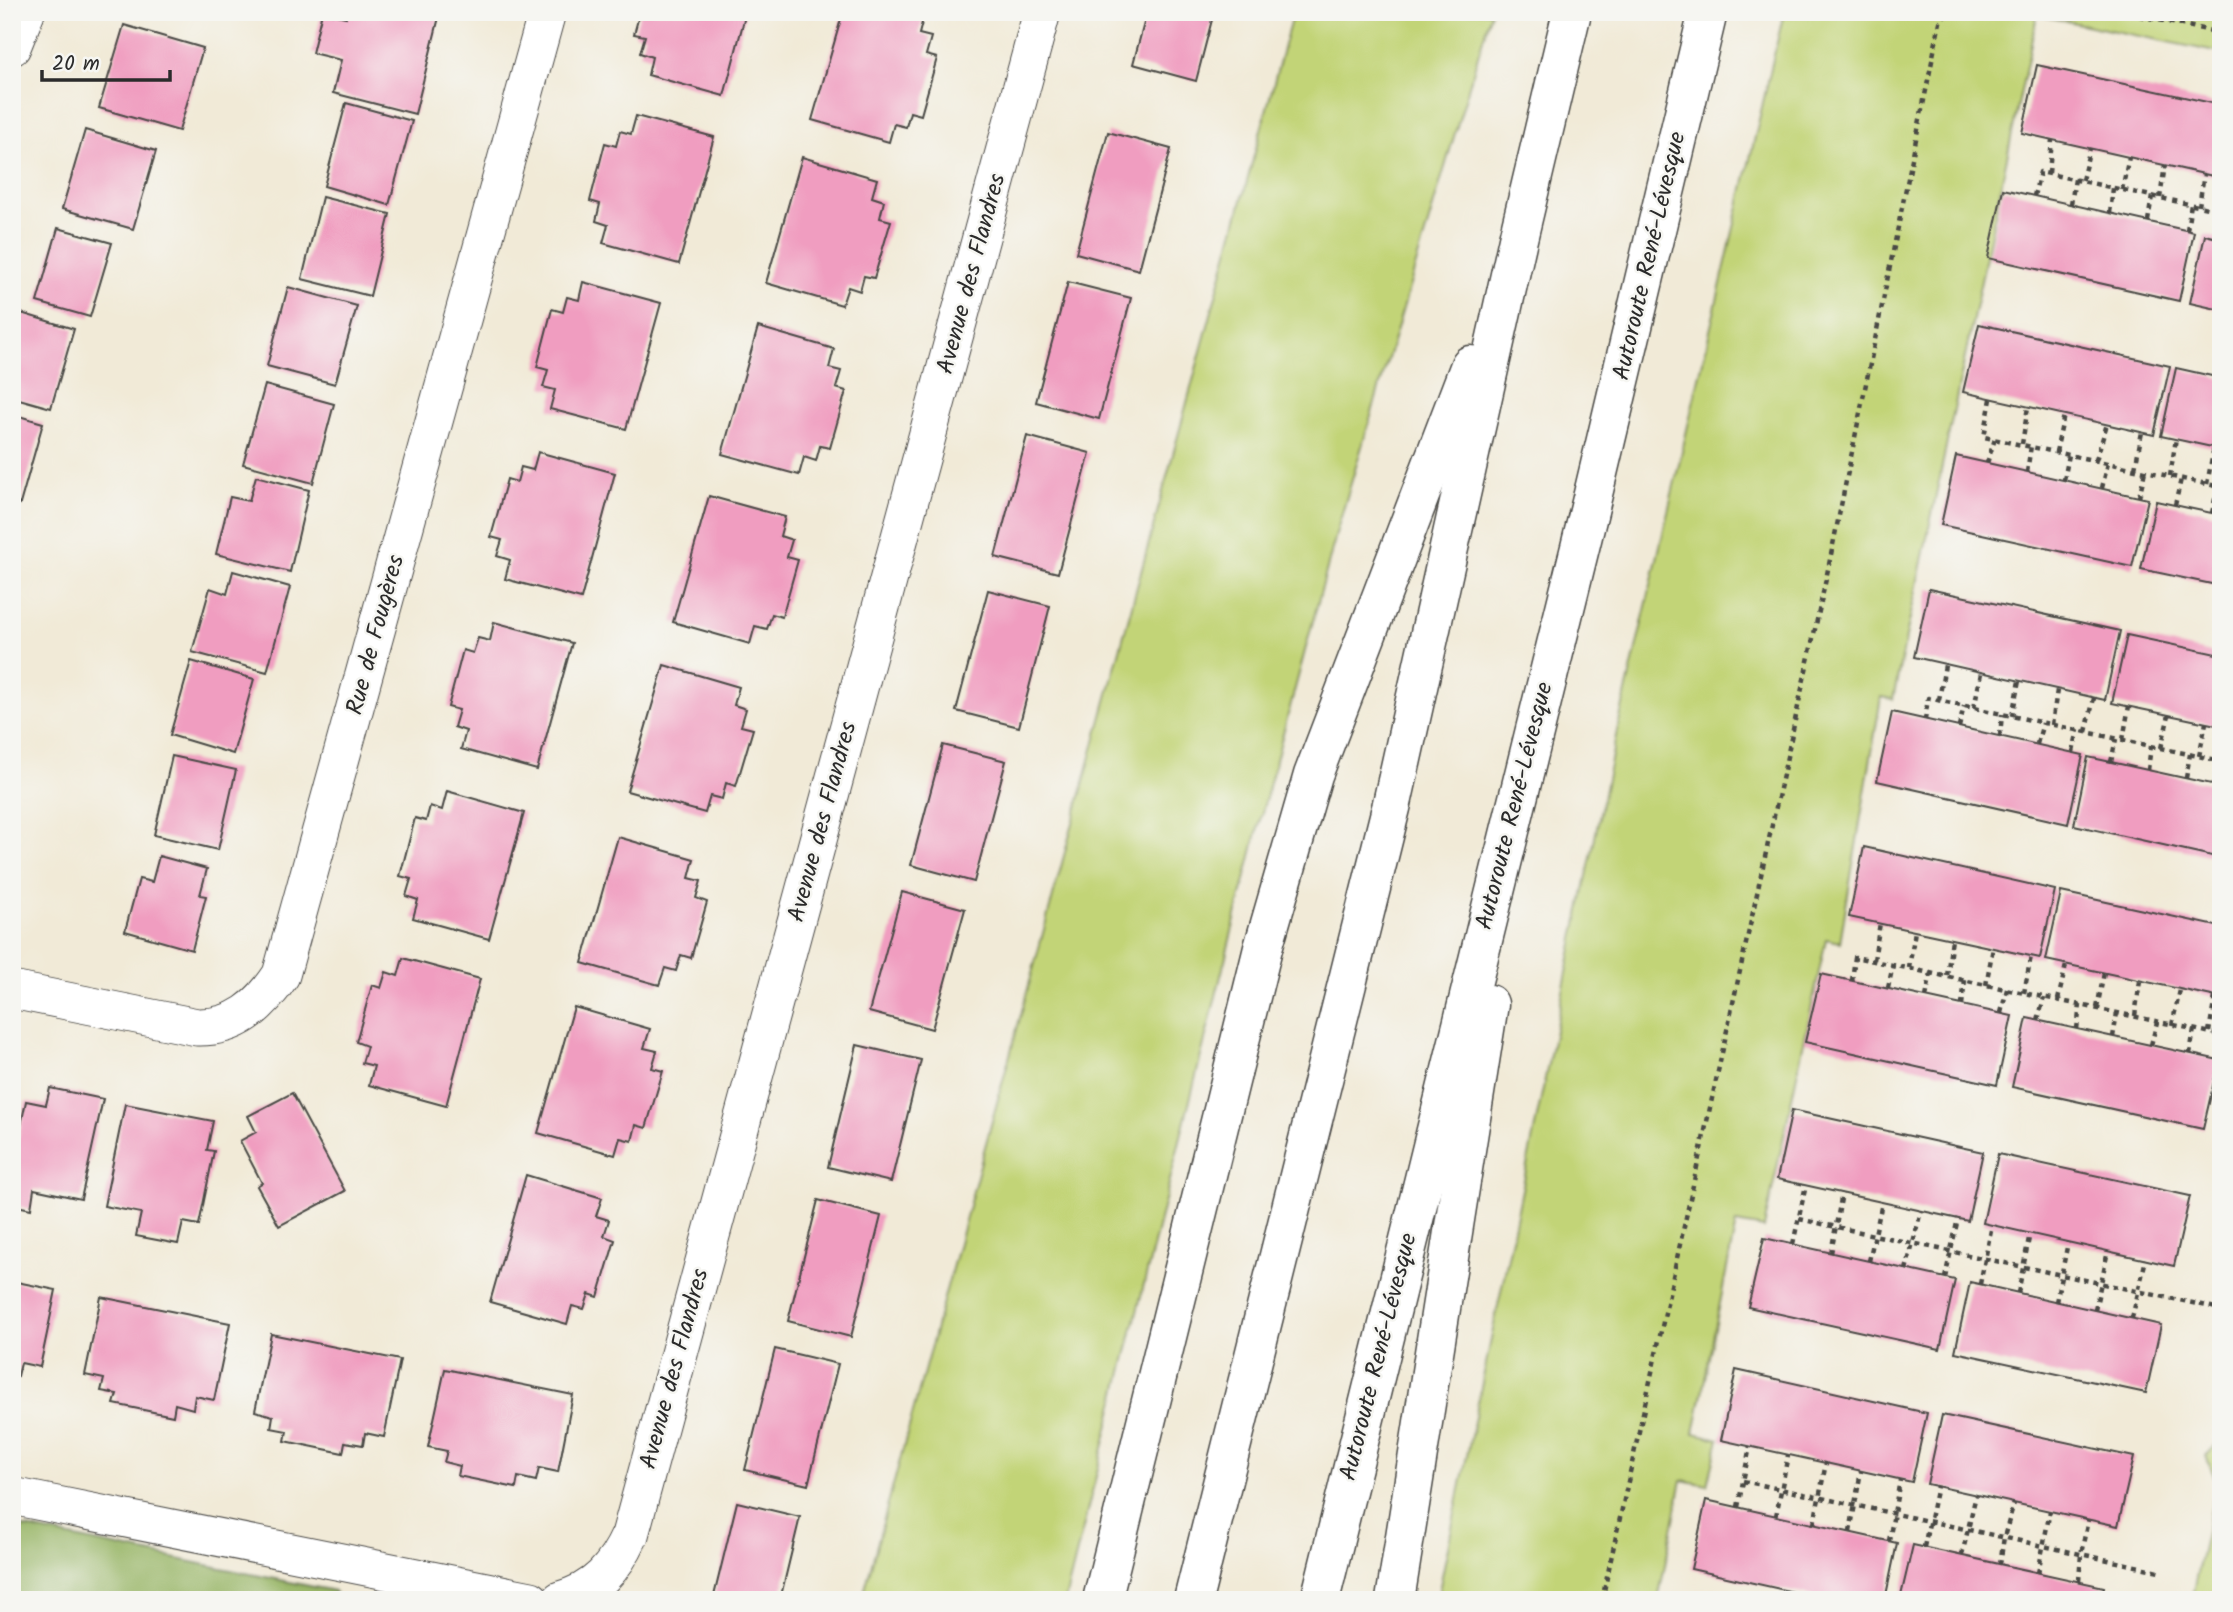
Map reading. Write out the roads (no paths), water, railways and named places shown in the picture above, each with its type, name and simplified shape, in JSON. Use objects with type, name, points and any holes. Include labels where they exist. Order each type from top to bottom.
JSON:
[{"type":"highway","points":[[1193,1600],[1391,808],[1518,239],[1572,12]]},
{"type":"highway","name":"Autoroute René-Lévesque","points":[[1320,1600],[1589,512],[1708,12]]},
{"type":"highway","points":[[1102,1600],[1263,948],[1313,775],[1518,239]]},
{"type":"highway","points":[[1395,1600],[1528,753]]},
{"type":"street","points":[[12,47],[26,12]]},
{"type":"street","name":"Rue de Fougères","points":[[12,990],[197,1027],[214,1027],[233,1022],[253,1009],[281,975],[547,12]]},
{"type":"street","name":"Avenue des Flandres","points":[[560,1600],[591,1586],[606,1574],[620,1556],[630,1535],[1042,12]]},
{"type":"street","points":[[12,1496],[531,1600]]}]
